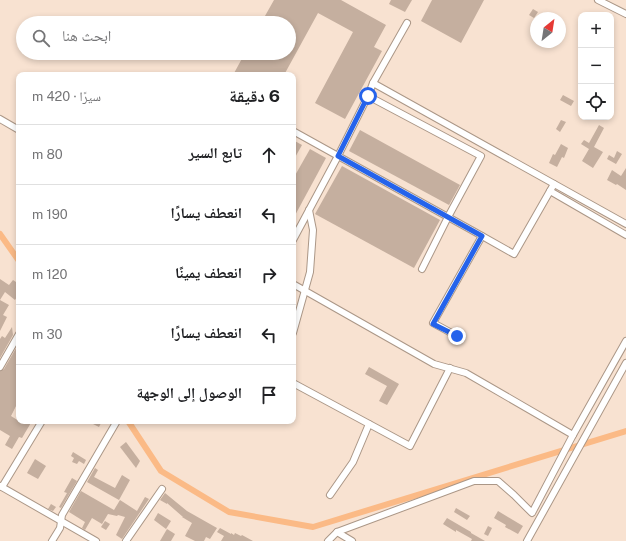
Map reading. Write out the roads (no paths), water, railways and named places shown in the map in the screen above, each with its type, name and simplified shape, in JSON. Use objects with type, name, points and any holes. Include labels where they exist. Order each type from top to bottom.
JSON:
[{"type":"street","points":[[598,0],[626,14]]},
{"type":"street","points":[[296,234],[338,156],[373,83],[407,24]]},
{"type":"street","points":[[373,83],[626,224]]},
{"type":"street","points":[[368,96],[481,156],[422,269]]},
{"type":"street","points":[[0,119],[16,128]]},
{"type":"street","points":[[296,133],[514,254],[554,184]]},
{"type":"street","points":[[550,190],[626,235]]},
{"type":"street","points":[[296,322],[310,272],[313,230],[309,210]]},
{"type":"street","points":[[457,336],[433,324],[482,236]]},
{"type":"street","points":[[296,286],[434,364],[466,373],[572,435]]},
{"type":"street","points":[[0,367],[16,339]]},
{"type":"street","points":[[328,541],[337,532],[474,481],[498,481],[532,513],[572,435],[626,341]]},
{"type":"street","points":[[527,541],[626,363]]},
{"type":"street","points":[[296,384],[410,446],[450,368]]},
{"type":"street","points":[[40,424],[1,487],[96,541]]},
{"type":"street","points":[[52,541],[60,528],[62,515],[115,424]]},
{"type":"street","points":[[330,495],[353,462],[369,424]]},
{"type":"street","points":[[126,541],[162,489]]},
{"type":"street","points":[[337,532],[352,541]]},
{"type":"waterway","points":[[0,234],[16,257]]},
{"type":"waterway","points":[[130,424],[161,471],[229,512],[313,527],[626,431]]}]
